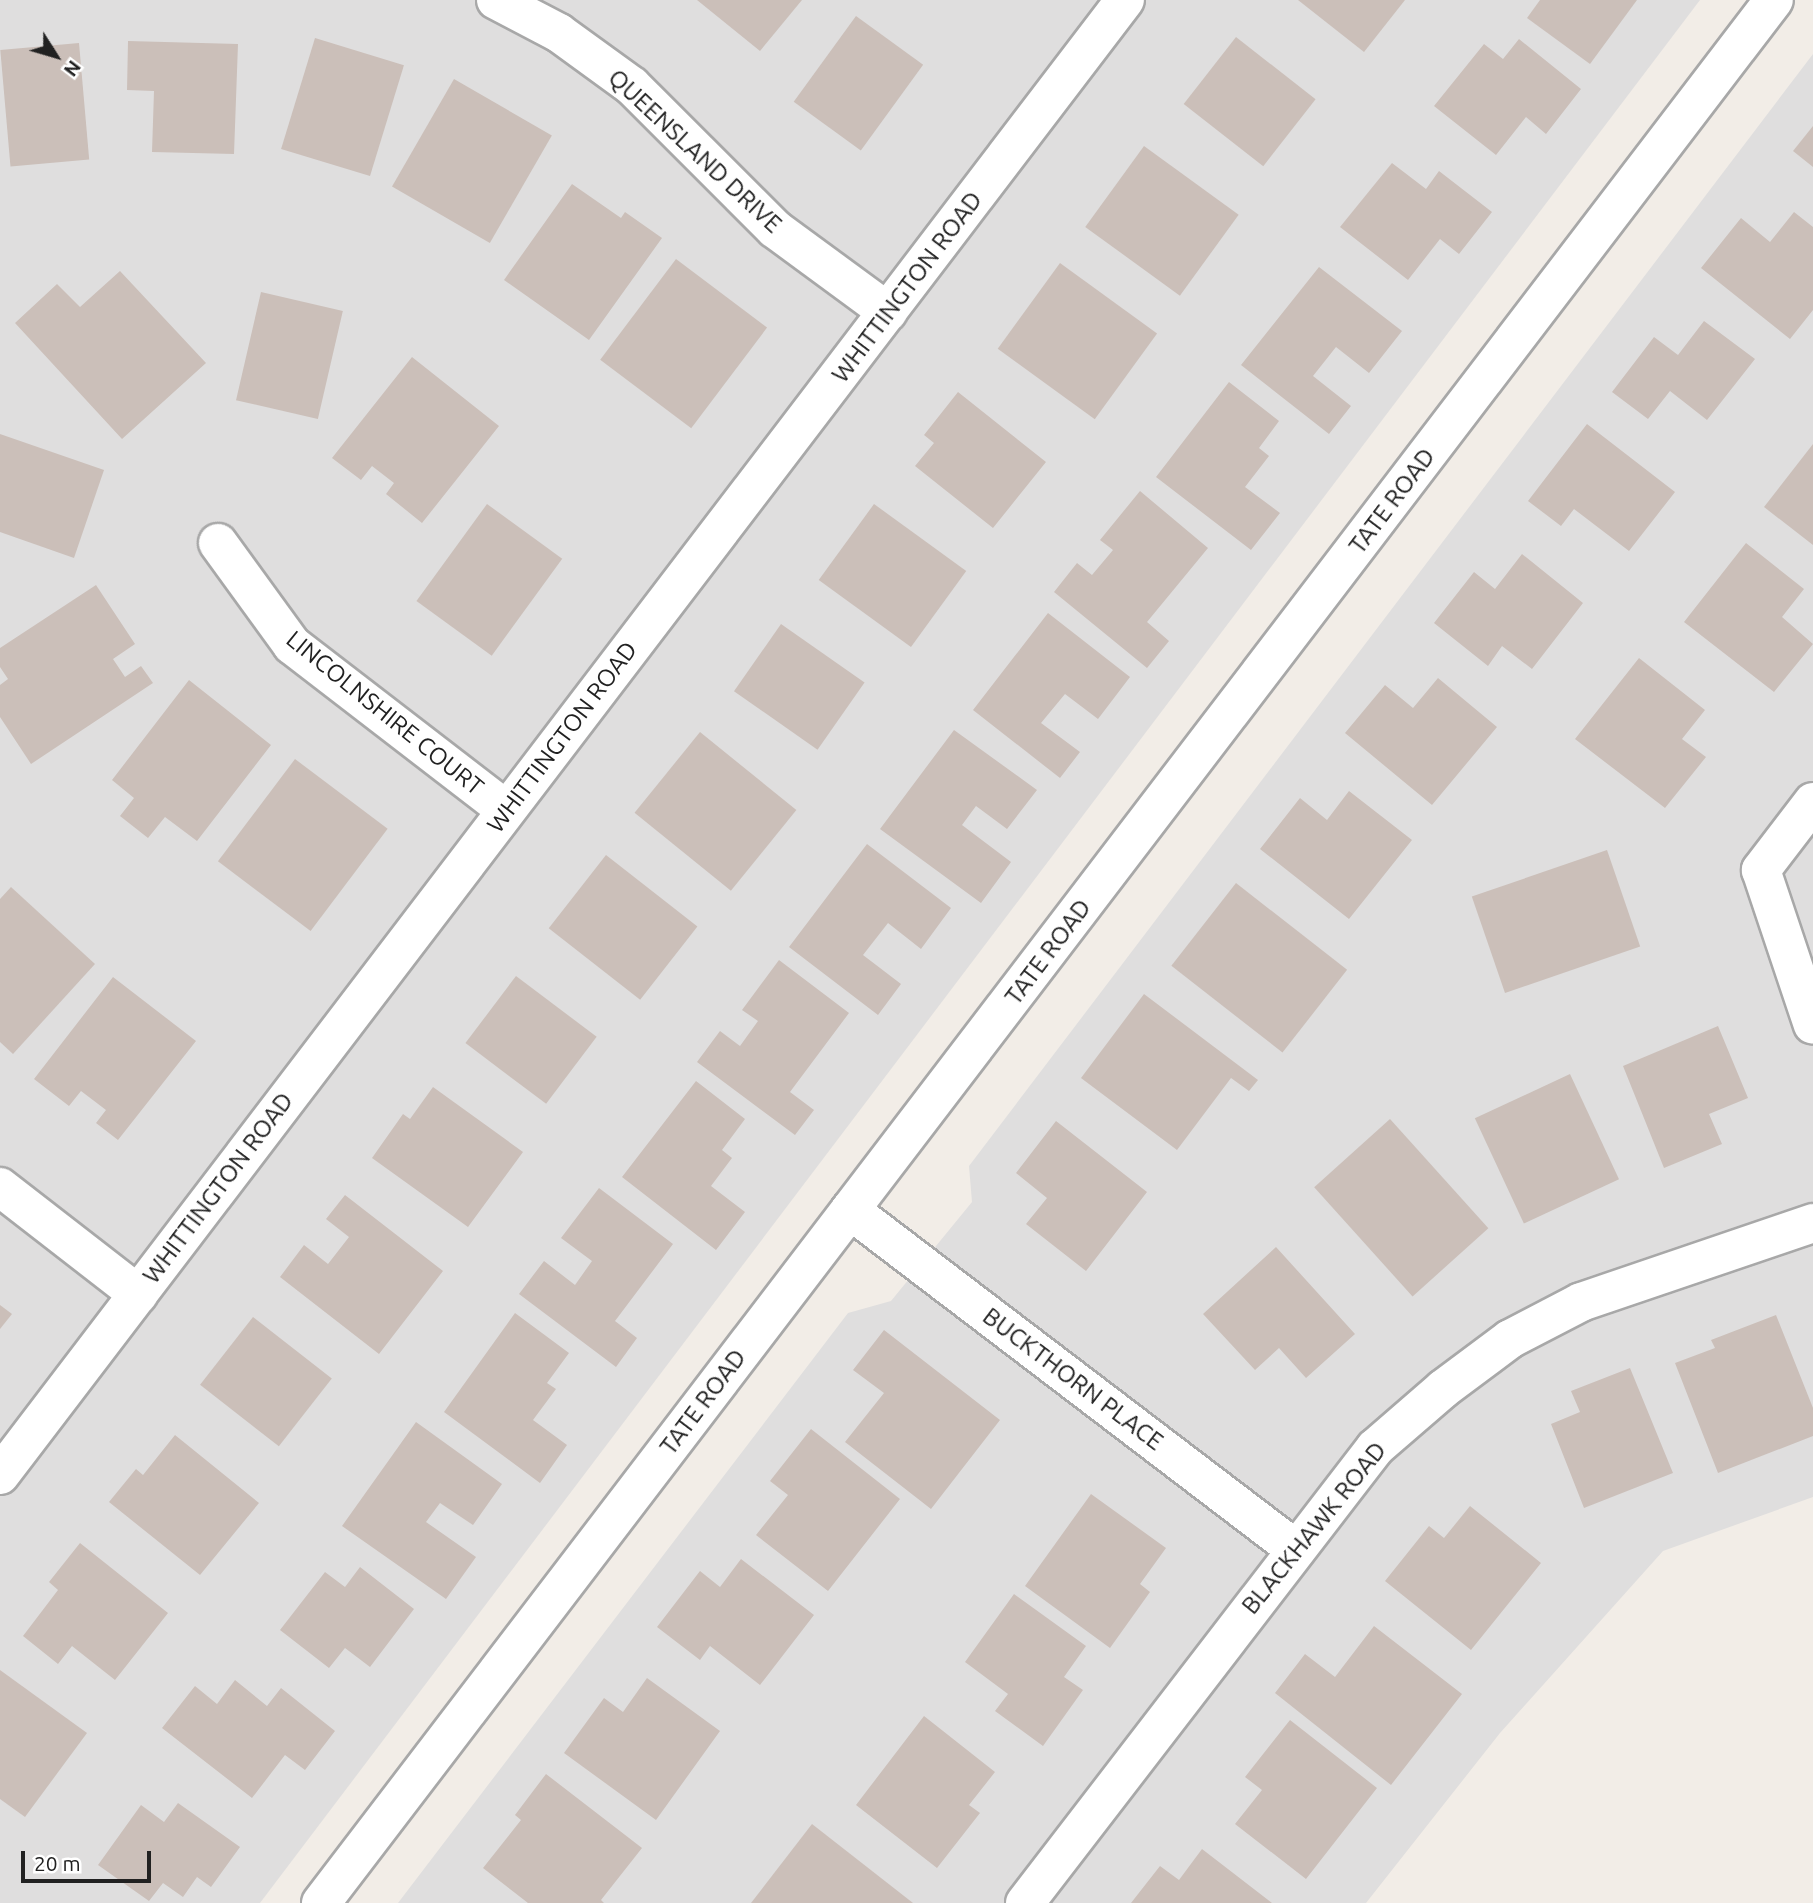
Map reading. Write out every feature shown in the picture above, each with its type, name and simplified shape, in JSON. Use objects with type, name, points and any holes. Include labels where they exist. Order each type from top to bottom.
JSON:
[{"type":"street","name":"QUEENSLAND DRIVE","points":[[496,0],[559,33],[632,86],[775,229],[888,312]]},
{"type":"street","name":"WHITTINGTON ROAD","points":[[0,1475],[1125,0]]},
{"type":"street","name":"TATE ROAD","points":[[321,1903],[1774,0]]},
{"type":"street","name":"LINCOLNSHIRE COURT","points":[[218,543],[292,645],[506,810]]},
{"type":"street","points":[[1813,802],[1761,870],[1813,1025]]},
{"type":"street","points":[[0,1187],[138,1294]]},
{"type":"street","name":"BUCKTHORN PLACE","points":[[850,1210],[1295,1549]]},
{"type":"street","name":"BLACKHAWK ROAD","points":[[1026,1903],[1374,1448],[1443,1389],[1510,1339],[1581,1302],[1813,1223]]},
{"type":"shaded area","points":[[0,0],[1700,0],[260,1903],[0,1903]]},
{"type":"shaded area","points":[[1813,54],[1813,1497],[1663,1551],[1500,1733],[1366,1903],[398,1903],[848,1313],[891,1301],[972,1202],[969,1166]]},
{"type":"building","points":[[697,0],[802,0],[760,51]]},
{"type":"building","points":[[1298,0],[1405,0],[1364,52]]},
{"type":"building","points":[[1540,0],[1637,0],[1590,64],[1527,18]]},
{"type":"building","points":[[856,16],[923,65],[861,151],[794,102]]},
{"type":"building","points":[[1236,37],[1316,99],[1263,166],[1184,104]]},
{"type":"building","points":[[315,38],[404,65],[370,176],[281,149]]},
{"type":"building","points":[[1519,39],[1581,89],[1546,134],[1526,117],[1496,155],[1434,106],[1484,44],[1503,59]]},
{"type":"building","points":[[128,41],[238,44],[234,154],[152,152],[154,91],[127,90]]},
{"type":"building","points":[[79,43],[89,160],[10,166],[0,50]]},
{"type":"building","points":[[454,79],[552,136],[490,243],[392,186]]},
{"type":"building","points":[[1813,126],[1813,167],[1793,151]]},
{"type":"building","points":[[1144,146],[1239,215],[1180,296],[1085,227]]},
{"type":"building","points":[[1392,163],[1426,189],[1439,171],[1492,212],[1459,254],[1440,239],[1408,280],[1340,227]]},
{"type":"building","points":[[572,184],[621,218],[625,212],[662,238],[589,340],[504,280]]},
{"type":"building","points":[[1794,212],[1813,227],[1813,310],[1790,339],[1701,268],[1741,218],[1770,242]]},
{"type":"building","points":[[676,259],[767,328],[691,428],[600,360]]},
{"type":"building","points":[[1060,263],[1157,334],[1095,419],[998,349]]},
{"type":"building","points":[[1319,267],[1402,331],[1369,373],[1336,347],[1313,376],[1351,406],[1329,434],[1241,365]]},
{"type":"building","points":[[120,271],[206,363],[122,439],[15,323],[57,284],[80,307]]},
{"type":"building","points":[[261,292],[343,311],[318,419],[236,400]]},
{"type":"building","points":[[1704,321],[1755,359],[1707,420],[1670,391],[1648,419],[1612,392],[1654,337],[1678,355]]},
{"type":"building","points":[[412,357],[499,426],[422,523],[386,494],[394,483],[372,466],[361,480],[332,458]]},
{"type":"building","points":[[1229,382],[1279,421],[1259,448],[1269,456],[1245,487],[1280,513],[1251,550],[1156,477]]},
{"type":"building","points":[[958,392],[1046,462],[993,528],[915,466],[934,443],[924,435]]},
{"type":"building","points":[[1587,424],[1675,492],[1629,551],[1574,509],[1561,526],[1528,501]]},
{"type":"building","points":[[0,434],[104,470],[74,558],[0,532]]},
{"type":"building","points":[[1813,444],[1813,545],[1764,507]]},
{"type":"building","points":[[1140,491],[1208,548],[1147,622],[1169,641],[1147,668],[1054,592],[1077,563],[1092,575],[1113,550],[1100,540]]},
{"type":"building","points":[[487,504],[562,559],[492,656],[416,601]]},
{"type":"building","points":[[874,504],[966,571],[911,647],[819,580]]},
{"type":"building","points":[[1746,543],[1804,589],[1782,617],[1813,644],[1774,692],[1684,622]]},
{"type":"building","points":[[1522,554],[1583,603],[1532,669],[1502,646],[1488,666],[1434,623],[1474,572],[1495,589]]},
{"type":"building","points":[[96,585],[135,644],[113,659],[125,677],[141,666],[153,683],[31,764],[0,717],[0,685],[8,679],[0,667],[0,648]]},
{"type":"building","points":[[1048,613],[1130,677],[1098,719],[1065,694],[1041,723],[1080,752],[1060,778],[973,710]]},
{"type":"building","points":[[781,624],[865,683],[818,750],[734,691]]},
{"type":"building","points":[[1639,658],[1705,710],[1682,739],[1706,757],[1665,808],[1575,739]]},
{"type":"building","points":[[1438,678],[1497,727],[1432,805],[1345,733],[1385,685],[1413,708]]},
{"type":"building","points":[[189,680],[271,745],[197,841],[165,817],[148,838],[120,816],[134,798],[112,780]]},
{"type":"building","points":[[954,730],[1037,790],[1007,829],[976,806],[962,825],[1011,862],[981,903],[880,829]]},
{"type":"building","points":[[700,732],[796,810],[731,891],[635,813]]},
{"type":"building","points":[[295,759],[388,829],[311,931],[218,861]]},
{"type":"building","points":[[1349,791],[1412,840],[1349,919],[1260,849],[1300,798],[1327,820]]},
{"type":"building","points":[[867,844],[951,908],[921,949],[888,923],[863,955],[901,984],[878,1015],[789,947]]},
{"type":"building","points":[[1607,850],[1640,946],[1505,993],[1472,897]]},
{"type":"building","points":[[606,855],[697,926],[640,1000],[549,928]]},
{"type":"building","points":[[1236,883],[1347,970],[1282,1053],[1171,966]]},
{"type":"building","points":[[11,887],[95,964],[13,1054],[0,1042],[0,899]]},
{"type":"building","points":[[779,960],[849,1013],[790,1092],[814,1110],[795,1135],[697,1062],[720,1031],[740,1046],[758,1021],[742,1010]]},
{"type":"building","points":[[516,976],[597,1037],[546,1104],[465,1043]]},
{"type":"building","points":[[113,977],[196,1041],[118,1140],[96,1123],[106,1110],[81,1091],[69,1106],[34,1079]]},
{"type":"building","points":[[1144,994],[1258,1080],[1249,1091],[1231,1078],[1177,1150],[1081,1078]]},
{"type":"building","points":[[1718,1026],[1748,1098],[1709,1114],[1722,1144],[1664,1168],[1623,1066]]},
{"type":"building","points":[[1570,1074],[1619,1179],[1524,1224],[1475,1118]]},
{"type":"building","points":[[696,1081],[745,1119],[722,1150],[732,1158],[711,1186],[745,1212],[716,1250],[622,1177]]},
{"type":"building","points":[[433,1087],[523,1152],[468,1227],[372,1158],[403,1114],[410,1119]]},
{"type":"building","points":[[1390,1119],[1488,1228],[1413,1296],[1314,1187]]},
{"type":"building","points":[[1056,1121],[1147,1192],[1086,1271],[1026,1224],[1047,1198],[1016,1173]]},
{"type":"building","points":[[599,1188],[673,1244],[615,1321],[637,1338],[616,1367],[519,1294],[544,1261],[575,1285],[592,1261],[561,1238]]},
{"type":"building","points":[[345,1195],[443,1271],[379,1354],[280,1277],[304,1245],[328,1264],[349,1237],[326,1219]]},
{"type":"building","points":[[1276,1247],[1355,1334],[1306,1378],[1279,1348],[1255,1370],[1203,1314]]},
{"type":"building","points":[[0,1305],[12,1314],[0,1329]]},
{"type":"building","points":[[515,1313],[569,1353],[547,1383],[556,1389],[533,1420],[567,1445],[540,1483],[444,1412]]},
{"type":"building","points":[[1776,1315],[1813,1408],[1813,1436],[1718,1473],[1675,1363],[1715,1348],[1711,1340]]},
{"type":"building","points":[[253,1317],[332,1379],[279,1446],[200,1385]]},
{"type":"building","points":[[884,1330],[1000,1420],[931,1509],[845,1442],[884,1393],[853,1370]]},
{"type":"building","points":[[1630,1368],[1673,1473],[1584,1508],[1551,1424],[1580,1412],[1571,1391]]},
{"type":"building","points":[[416,1422],[502,1484],[473,1525],[440,1503],[426,1522],[476,1557],[446,1599],[342,1526]]},
{"type":"building","points":[[811,1429],[900,1499],[828,1591],[756,1535],[788,1495],[770,1481]]},
{"type":"building","points":[[175,1435],[259,1503],[200,1575],[109,1502],[136,1469],[143,1475]]},
{"type":"building","points":[[1091,1494],[1166,1548],[1140,1584],[1150,1592],[1110,1648],[1025,1586]]},
{"type":"building","points":[[1470,1506],[1541,1563],[1471,1650],[1385,1581],[1429,1526],[1444,1538]]},
{"type":"building","points":[[80,1543],[168,1613],[115,1680],[72,1646],[58,1664],[23,1636],[58,1590],[49,1582]]},
{"type":"building","points":[[741,1559],[814,1615],[760,1685],[710,1646],[700,1660],[657,1627],[700,1571],[720,1587]]},
{"type":"building","points":[[360,1567],[414,1609],[370,1667],[345,1648],[329,1668],[280,1630],[325,1572],[345,1587]]},
{"type":"building","points":[[1014,1594],[1086,1646],[1064,1677],[1083,1690],[1043,1746],[995,1711],[1008,1694],[965,1662]]},
{"type":"building","points":[[1374,1626],[1462,1694],[1391,1785],[1275,1693],[1305,1654],[1335,1677]]},
{"type":"building","points":[[0,1670],[87,1733],[25,1817],[0,1799]]},
{"type":"building","points":[[647,1678],[720,1731],[656,1820],[564,1753],[604,1698],[623,1712]]},
{"type":"building","points":[[235,1680],[267,1706],[281,1688],[335,1731],[305,1770],[285,1755],[252,1798],[162,1728],[195,1686],[217,1704]]},
{"type":"building","points":[[924,1716],[995,1772],[969,1805],[980,1813],[937,1868],[856,1805]]},
{"type":"building","points":[[1290,1720],[1377,1788],[1306,1879],[1235,1824],[1262,1790],[1245,1777]]},
{"type":"building","points":[[546,1774],[642,1848],[601,1900],[604,1903],[528,1903],[483,1868],[521,1820],[515,1815]]},
{"type":"building","points":[[178,1803],[240,1847],[211,1887],[197,1877],[183,1897],[163,1883],[149,1901],[98,1865],[141,1805],[164,1822]]},
{"type":"building","points":[[812,1824],[913,1903],[751,1903]]},
{"type":"building","points":[[1202,1849],[1272,1903],[1131,1903],[1160,1866],[1179,1880]]}]
